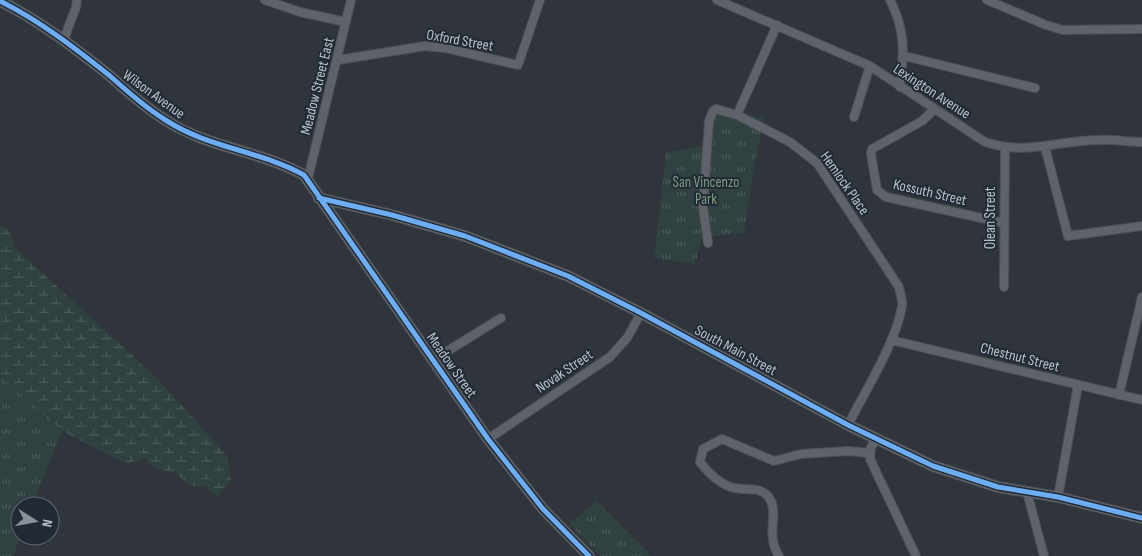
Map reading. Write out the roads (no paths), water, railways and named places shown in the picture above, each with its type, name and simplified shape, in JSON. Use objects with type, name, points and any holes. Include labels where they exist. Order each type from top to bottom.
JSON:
[{"type":"main road","name":"Wilson Avenue","points":[[0,2],[38,22],[64,40],[151,110],[178,128],[199,138],[289,167],[308,178]]},
{"type":"main road","name":"Meadow Street","points":[[308,178],[319,198],[488,439],[543,509],[589,556]]},
{"type":"main road","name":"South Main Street","points":[[319,198],[392,215],[500,248],[568,276],[911,457],[956,474],[1142,518]]},
{"type":"street","points":[[64,40],[77,0]]},
{"type":"street","points":[[265,0],[300,12],[346,22]]},
{"type":"street","name":"Meadow Street East","points":[[308,178],[351,0]]},
{"type":"street","name":"Oxford Street","points":[[338,60],[426,46],[445,48],[518,65],[540,0]]},
{"type":"street","name":"Lexington Avenue","points":[[717,0],[870,66],[985,142],[1004,149],[1045,147],[1100,140],[1142,142]]},
{"type":"street","points":[[890,0],[902,26],[904,56],[900,87]]},
{"type":"street","points":[[987,0],[1046,25],[1063,30],[1142,29]]},
{"type":"street","points":[[737,116],[777,25]]},
{"type":"street","points":[[904,56],[1035,88]]},
{"type":"street","points":[[854,117],[870,66]]},
{"type":"street","name":"Hemlock Place","points":[[708,243],[703,207],[710,115],[716,109],[737,116],[790,142],[817,163],[899,287],[902,306],[891,340]]},
{"type":"street","name":"Kossuth Street","points":[[934,110],[922,122],[872,149],[871,154],[877,190],[886,197],[1004,223]]},
{"type":"street","points":[[1045,147],[1068,236],[1142,226]]},
{"type":"street","name":"Olean Street","points":[[1004,149],[1004,287]]},
{"type":"street","points":[[1118,395],[1142,297]]},
{"type":"street","name":"Novak Street","points":[[488,439],[610,357],[627,338],[641,313]]},
{"type":"street","points":[[434,360],[501,318]]},
{"type":"street","points":[[848,425],[891,340]]},
{"type":"street","name":"Chestnut Street","points":[[891,340],[1142,400]]},
{"type":"street","points":[[1058,498],[1078,385]]},
{"type":"street","points":[[779,556],[773,546],[771,532],[774,512],[768,497],[762,492],[734,488],[723,483],[700,462],[703,449],[722,439],[774,461],[801,454],[848,451],[869,453]]},
{"type":"street","points":[[876,440],[869,453],[874,470],[916,556]]},
{"type":"street","points":[[1026,492],[1044,556]]},
{"type":"park label","name":"San Vincenzo Park","points":[[706,190]]}]
